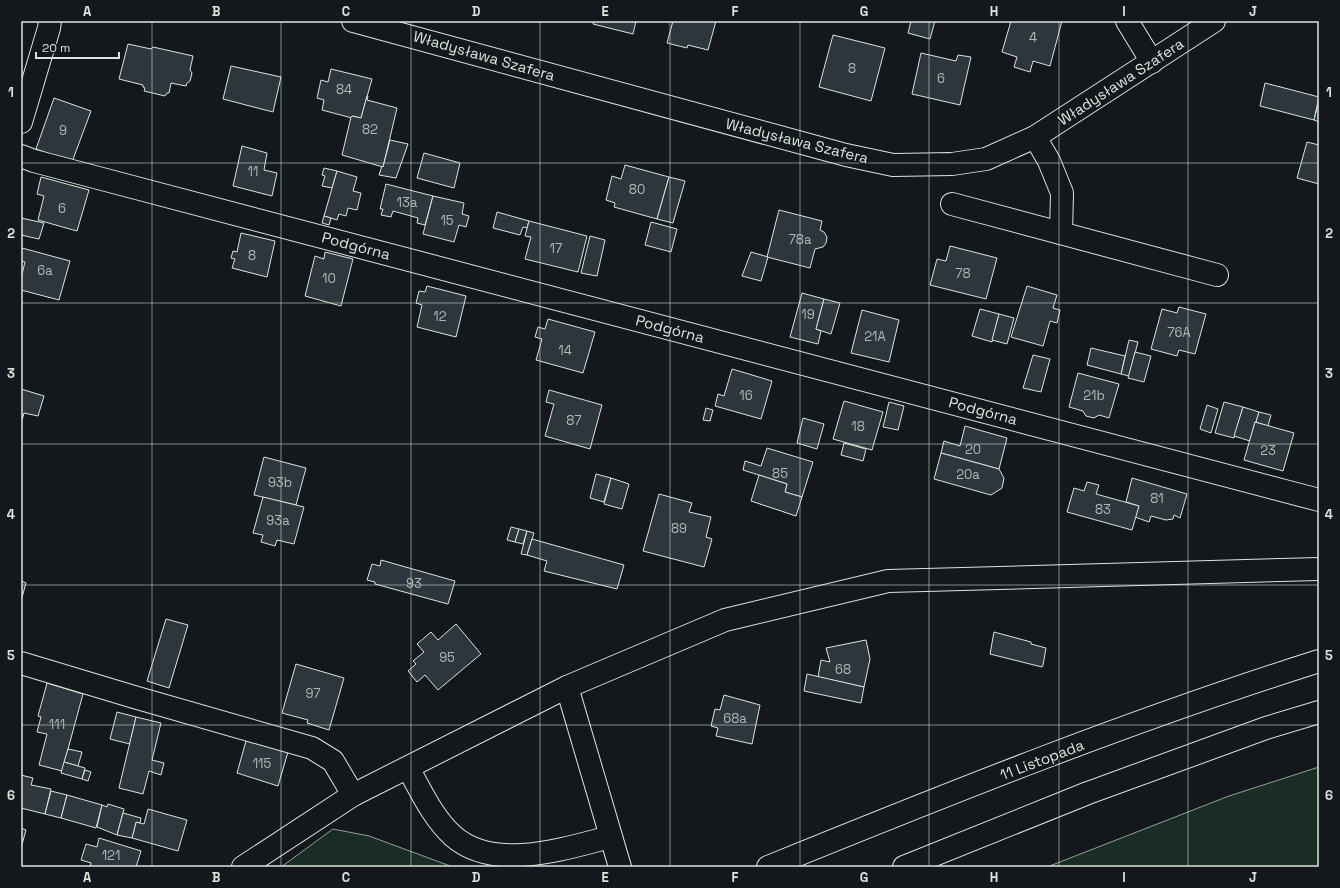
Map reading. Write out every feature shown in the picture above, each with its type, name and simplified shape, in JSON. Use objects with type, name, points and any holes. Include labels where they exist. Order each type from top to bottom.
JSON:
[{"type":"street","points":[[21,122],[50,21]]},
{"type":"street","name":"Władysława Szafera","points":[[353,21],[392,26],[838,153],[893,165],[952,164],[986,159],[1035,138],[1214,21]]},
{"type":"street","points":[[1127,21],[1152,62]]},
{"type":"street","points":[[1035,138],[1049,161],[1062,193],[1061,233]]},
{"type":"street","name":"Podgórna","points":[[21,156],[34,161],[1319,500]]},
{"type":"street","points":[[952,204],[1217,275]]},
{"type":"street","points":[[243,867],[353,795],[568,687],[724,620],[888,581],[1319,569]]},
{"type":"street","name":"11 Listopada","points":[[768,867],[883,820],[1142,721],[1235,688],[1319,661]]},
{"type":"street","points":[[21,663],[312,748],[333,761],[353,795]]},
{"type":"street","points":[[568,687],[610,837],[620,867]]},
{"type":"street","points":[[904,867],[1088,794],[1266,728],[1319,712]]},
{"type":"street","points":[[408,768],[437,817],[453,836],[471,848],[495,855],[519,856],[573,846],[610,837]]},
{"type":"green space","points":[[1319,767],[1319,867],[1047,867],[1229,796]]},
{"type":"green space","points":[[333,829],[369,836],[453,867],[281,867]]},
{"type":"building","points":[[594,21],[636,21],[633,34],[593,24]]},
{"type":"building","points":[[673,21],[716,21],[708,50],[688,45],[687,48],[667,43]]},
{"type":"building","points":[[911,21],[935,21],[930,39],[908,33]]},
{"type":"building","points":[[1011,21],[1062,21],[1050,66],[1033,61],[1030,72],[1014,67],[1017,57],[1002,52]]},
{"type":"building","points":[[833,35],[885,48],[871,101],[819,87]]},
{"type":"building","points":[[128,44],[151,49],[153,47],[193,56],[190,70],[192,73],[190,81],[186,86],[171,83],[169,93],[165,96],[144,91],[145,88],[143,85],[119,79]]},
{"type":"building","points":[[921,53],[956,61],[958,55],[971,57],[960,105],[912,94]]},
{"type":"building","points":[[231,66],[281,77],[273,112],[223,99]]},
{"type":"building","points":[[331,69],[372,79],[361,118],[352,116],[352,118],[322,110],[324,100],[317,98],[321,80],[328,82]]},
{"type":"building","points":[[1265,83],[1319,97],[1314,120],[1260,106]]},
{"type":"building","points":[[367,96],[367,100],[397,108],[383,167],[342,155],[351,117],[361,118]]},
{"type":"building","points":[[54,98],[91,111],[72,162],[36,149]]},
{"type":"building","points":[[1319,100],[1319,122],[1314,120]]},
{"type":"building","points":[[390,140],[408,144],[396,178],[379,175],[382,166],[383,167]]},
{"type":"building","points":[[1307,142],[1319,145],[1319,184],[1297,178]]},
{"type":"building","points":[[242,146],[267,153],[264,170],[277,173],[272,196],[233,186]]},
{"type":"building","points":[[424,153],[460,163],[454,188],[417,178]]},
{"type":"building","points":[[625,165],[669,177],[657,219],[614,207],[615,203],[606,200],[612,176],[621,179]]},
{"type":"building","points":[[324,168],[337,171],[332,188],[322,186],[325,176],[322,175]]},
{"type":"building","points":[[337,171],[357,177],[353,191],[361,193],[357,210],[348,208],[346,216],[339,214],[337,220],[324,216]]},
{"type":"building","points":[[41,177],[89,190],[77,231],[38,220],[44,196],[37,194]]},
{"type":"building","points":[[669,177],[685,181],[673,223],[657,219]]},
{"type":"building","points":[[386,184],[433,196],[425,225],[417,223],[418,218],[393,211],[391,217],[381,215],[383,209],[380,209]]},
{"type":"building","points":[[433,196],[464,203],[462,214],[469,216],[466,227],[459,225],[454,242],[423,234]]},
{"type":"building","points":[[779,210],[822,221],[820,230],[824,232],[827,237],[826,243],[823,247],[815,249],[810,268],[767,257]]},
{"type":"building","points":[[497,212],[529,221],[527,228],[523,227],[520,235],[493,228]]},
{"type":"building","points":[[324,216],[331,218],[329,225],[322,223]]},
{"type":"building","points":[[21,218],[44,223],[39,239],[21,235]]},
{"type":"building","points":[[529,221],[587,236],[578,272],[525,259],[531,237],[525,236]]},
{"type":"building","points":[[651,222],[677,229],[671,252],[645,245]]},
{"type":"building","points":[[241,233],[275,241],[267,277],[232,268],[235,259],[231,258],[233,251],[237,252]]},
{"type":"building","points":[[590,236],[605,240],[597,276],[581,273]]},
{"type":"building","points":[[950,246],[997,258],[986,299],[930,285],[937,259],[946,261]]},
{"type":"building","points":[[22,248],[70,261],[59,300],[21,290],[21,278],[25,262],[21,261]]},
{"type":"building","points":[[325,252],[353,259],[341,306],[305,296],[315,256],[324,259]]},
{"type":"building","points":[[751,252],[768,257],[761,281],[742,276]]},
{"type":"building","points":[[427,286],[466,296],[456,337],[417,327],[422,305],[416,303],[419,291],[425,292]]},
{"type":"building","points":[[1027,286],[1057,295],[1053,308],[1060,310],[1057,323],[1050,321],[1043,346],[1011,337]]},
{"type":"building","points":[[802,293],[824,299],[816,329],[821,331],[818,344],[790,337]]},
{"type":"building","points":[[824,299],[840,303],[831,334],[816,329]]},
{"type":"building","points":[[1179,307],[1206,314],[1195,354],[1179,350],[1177,356],[1151,349],[1162,309],[1177,313]]},
{"type":"building","points":[[980,309],[999,314],[992,342],[972,336]]},
{"type":"building","points":[[862,310],[899,320],[889,362],[851,353]]},
{"type":"building","points":[[999,314],[1014,318],[1007,344],[992,340]]},
{"type":"building","points":[[548,319],[595,332],[583,373],[536,360],[542,339],[535,337],[538,327],[545,329]]},
{"type":"building","points":[[1129,340],[1138,342],[1129,376],[1121,374]]},
{"type":"building","points":[[1091,348],[1125,356],[1121,374],[1087,365]]},
{"type":"building","points":[[1135,352],[1151,356],[1144,382],[1128,378]]},
{"type":"building","points":[[1033,355],[1050,359],[1041,392],[1023,388]]},
{"type":"building","points":[[732,369],[772,381],[761,419],[715,406],[718,394],[724,396]]},
{"type":"building","points":[[1078,373],[1119,384],[1109,418],[1099,415],[1094,418],[1086,416],[1083,411],[1069,407]]},
{"type":"building","points":[[21,389],[44,396],[38,416],[24,413],[21,424]]},
{"type":"building","points":[[549,390],[602,405],[590,449],[545,436],[554,404],[546,402]]},
{"type":"building","points":[[844,401],[883,412],[872,450],[833,439]]},
{"type":"building","points":[[889,402],[904,406],[898,430],[883,427]]},
{"type":"building","points":[[1224,402],[1243,407],[1234,438],[1215,433]]},
{"type":"building","points":[[1207,405],[1218,409],[1211,433],[1200,429]]},
{"type":"building","points":[[1243,407],[1259,412],[1250,441],[1234,436]]},
{"type":"building","points":[[706,408],[713,410],[710,421],[703,420]]},
{"type":"building","points":[[1259,412],[1271,415],[1268,426],[1256,422]]},
{"type":"building","points":[[803,418],[824,424],[817,449],[797,443]]},
{"type":"building","points":[[1255,422],[1294,433],[1283,471],[1244,460]]},
{"type":"building","points":[[965,426],[1007,438],[999,469],[941,453],[944,441],[960,446]]},
{"type":"building","points":[[844,443],[866,449],[863,461],[841,455]]},
{"type":"building","points":[[767,448],[813,462],[802,497],[785,492],[787,484],[743,470],[745,461],[761,466]]},
{"type":"building","points":[[941,453],[999,469],[1004,478],[1002,488],[991,495],[934,479]]},
{"type":"building","points":[[264,457],[306,468],[296,505],[254,495]]},
{"type":"building","points":[[596,474],[611,478],[604,502],[590,498]]},
{"type":"building","points":[[759,475],[787,484],[785,492],[802,497],[796,516],[751,501]]},
{"type":"building","points":[[611,478],[629,484],[622,509],[604,504]]},
{"type":"building","points":[[1132,478],[1187,494],[1180,518],[1174,515],[1173,519],[1166,520],[1151,516],[1149,522],[1135,517],[1139,506],[1126,502]]},
{"type":"building","points":[[1087,482],[1099,485],[1096,494],[1139,506],[1132,530],[1067,512],[1074,488],[1084,491]]},
{"type":"building","points":[[659,494],[692,503],[689,512],[711,517],[706,537],[712,539],[704,567],[643,551]]},
{"type":"building","points":[[263,497],[304,507],[294,544],[277,540],[275,546],[261,542],[263,535],[253,533]]},
{"type":"building","points":[[511,527],[519,529],[515,542],[507,540]]},
{"type":"building","points":[[519,529],[527,531],[523,544],[515,542]]},
{"type":"building","points":[[527,531],[534,533],[527,555],[521,554]]},
{"type":"building","points":[[532,539],[624,565],[617,589],[544,571],[547,561],[527,555]]},
{"type":"building","points":[[381,560],[455,581],[448,604],[375,584],[375,582],[367,580],[372,564],[380,566]]},
{"type":"building","points":[[21,581],[26,583],[21,601]]},
{"type":"building","points":[[166,619],[188,625],[169,688],[147,681]]},
{"type":"building","points":[[456,624],[481,654],[438,690],[425,675],[417,682],[408,671],[416,664],[413,661],[424,652],[417,644],[431,632],[438,640]]},
{"type":"building","points":[[994,632],[1031,642],[1031,644],[1046,648],[1042,667],[990,654]]},
{"type":"building","points":[[866,640],[870,659],[864,687],[818,677],[821,660],[830,662],[826,648]]},
{"type":"building","points":[[296,664],[344,678],[329,730],[307,723],[308,720],[282,713]]},
{"type":"building","points":[[807,674],[864,687],[861,703],[804,691]]},
{"type":"building","points":[[47,683],[83,694],[62,771],[39,765],[47,734],[37,732],[41,717],[38,716]]},
{"type":"building","points":[[724,695],[760,705],[752,744],[716,736],[718,728],[711,726],[715,709],[720,710]]},
{"type":"building","points":[[117,712],[136,717],[130,744],[110,739]]},
{"type":"building","points":[[136,717],[161,723],[152,760],[164,763],[161,775],[149,771],[143,794],[119,788]]},
{"type":"building","points":[[246,741],[288,752],[278,786],[237,773]]},
{"type":"building","points":[[68,749],[82,752],[78,766],[64,762]]},
{"type":"building","points":[[64,762],[85,768],[82,779],[61,773]]},
{"type":"building","points":[[85,770],[91,772],[88,781],[82,779]]},
{"type":"building","points":[[21,775],[33,778],[31,785],[51,789],[45,814],[21,808]]},
{"type":"building","points":[[51,791],[67,795],[61,818],[45,814]]},
{"type":"building","points":[[67,795],[102,805],[96,828],[61,818]]},
{"type":"building","points":[[108,804],[124,809],[117,835],[97,827],[102,805],[107,807]]},
{"type":"building","points":[[148,809],[187,820],[178,851],[132,838],[136,822],[144,824]]},
{"type":"building","points":[[123,813],[141,818],[140,823],[136,822],[132,838],[117,835]]},
{"type":"building","points":[[21,828],[26,830],[21,848]]},
{"type":"building","points":[[99,838],[141,851],[136,867],[90,867],[91,863],[81,860],[86,844],[97,847]]}]
